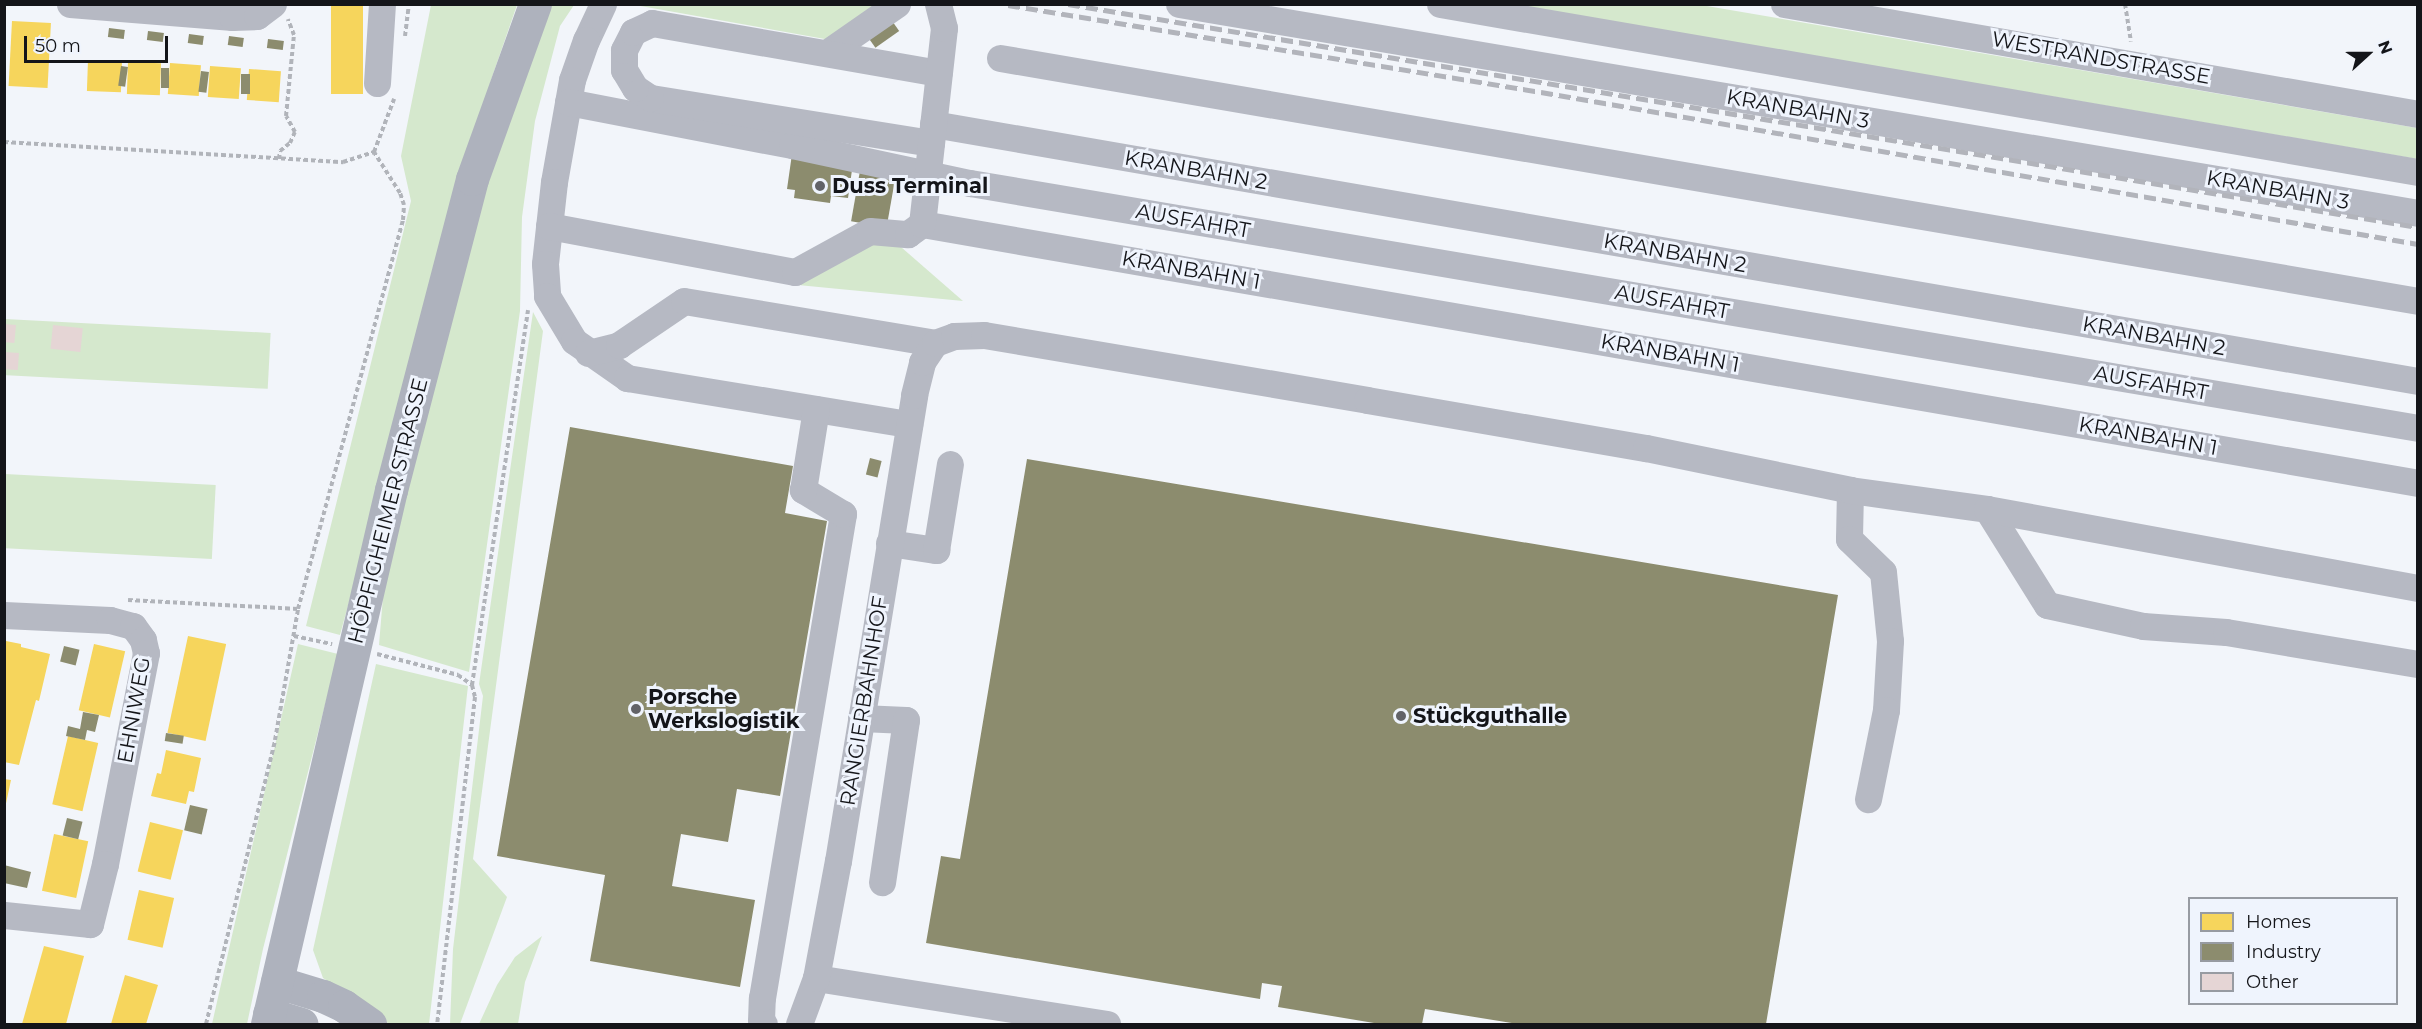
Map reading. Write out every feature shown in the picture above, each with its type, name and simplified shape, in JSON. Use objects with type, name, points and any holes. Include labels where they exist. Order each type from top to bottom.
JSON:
[{"type":"main road","name":"HÖPFIGHEIMER STRASSE","points":[[268,1019],[391,490],[472,179],[535,4]]},
{"type":"main road","points":[[276,982],[323,996],[344,1006],[370,1024]]},
{"type":"main road","points":[[268,1019],[302,1024]]},
{"type":"street","points":[[70,4],[232,17],[257,16],[280,10]]},
{"type":"street","points":[[377,82],[382,4]]},
{"type":"street","points":[[603,4],[586,40],[568,102],[545,264],[547,296],[574,341],[588,353],[627,378],[909,424]]},
{"type":"street","points":[[828,52],[897,4]]},
{"type":"street","points":[[549,226],[795,272],[870,231],[908,234],[922,224],[945,28],[938,4]]},
{"type":"street","name":"KRANBAHN 3","points":[[1179,4],[2418,213]]},
{"type":"street","name":"KRANBAHN 3","points":[[1440,4],[2418,171]]},
{"type":"street","name":"WESTRANDSTRASSE","points":[[1784,4],[2418,114]]},
{"type":"street","name":"KRANBAHN 2","points":[[939,73],[652,23],[633,32],[624,50],[624,70],[635,88],[650,98],[932,134],[2418,381]]},
{"type":"street","points":[[1000,58],[2418,301]]},
{"type":"street","name":"AUSFAHRT","points":[[568,102],[792,144],[927,174],[2418,428]]},
{"type":"street","name":"KRANBAHN 1","points":[[922,224],[2418,483]]},
{"type":"street","points":[[588,353],[619,345],[684,301],[935,343],[954,336],[984,335],[1635,446],[1850,490],[1987,509],[2418,588]]},
{"type":"street","name":"RANGIERBAHNHOF","points":[[799,1024],[816,978],[909,424],[922,362],[935,343]]},
{"type":"street","points":[[764,1024],[761,1021],[762,998],[843,514],[803,490],[816,409]]},
{"type":"street","points":[[890,543],[936,550],[950,464]]},
{"type":"street","points":[[1850,490],[1849,538],[1883,572],[1890,641],[1886,710],[1868,799]]},
{"type":"street","points":[[1987,509],[2047,605],[2144,626],[2226,632],[2418,664]]},
{"type":"street","name":"EHNIWEG","points":[[4,615],[110,620],[133,626],[143,640],[146,653],[105,864],[90,924],[4,915]]},
{"type":"street","points":[[861,718],[906,720],[882,882]]},
{"type":"street","points":[[816,978],[1107,1024]]},
{"type":"path","points":[[2125,4],[2131,41],[2131,63]]},
{"type":"path","points":[[279,159],[280,151],[290,143],[295,132],[286,116],[294,35],[280,10]]},
{"type":"path","points":[[4,142],[344,162],[374,152],[388,172],[404,205],[403,220],[298,609],[275,740],[206,1024]]},
{"type":"path","points":[[437,1024],[475,697],[472,685],[528,307],[547,296]]},
{"type":"path","points":[[110,620],[113,602],[125,599],[298,609]]},
{"type":"path","points":[[294,636],[324,642]]},
{"type":"path","points":[[391,657],[458,675],[472,685]]},
{"type":"green space","points":[[635,4],[885,5],[836,41]]},
{"type":"green space","points":[[431,5],[517,5],[491,80],[340,635],[306,626],[411,201],[401,156]]},
{"type":"green space","points":[[548,5],[574,5],[560,26],[535,121],[522,217],[520,311],[469,672],[379,645],[385,572],[490,161]]},
{"type":"green space","points":[[1517,5],[1701,5],[2417,128],[2417,159]]},
{"type":"green space","points":[[876,243],[901,247],[963,301],[798,285]]},
{"type":"green space","points":[[533,312],[543,331],[473,859],[507,897],[460,1024],[450,1024],[453,949],[483,696],[479,684]]},
{"type":"green space","points":[[5,319],[271,333],[268,389],[4,375]]},
{"type":"green space","points":[[5,474],[216,485],[212,559],[4,548]]},
{"type":"green space","points":[[298,644],[338,654],[263,949],[247,1024],[212,1024]]},
{"type":"green space","points":[[376,664],[468,686],[429,1024],[388,1024],[385,1019],[323,978],[313,950]]},
{"type":"green space","points":[[542,936],[525,982],[518,1024],[479,1024],[497,985],[515,957]]},
{"type":"building: Homes","points":[[331,4],[363,4],[363,94],[331,94]]},
{"type":"building: Homes","points":[[12,21],[51,23],[48,88],[9,86]]},
{"type":"building: Homes","points":[[88,60],[122,61],[121,92],[87,91]]},
{"type":"building: Homes","points":[[128,62],[161,63],[160,95],[127,94]]},
{"type":"building: Homes","points":[[170,63],[201,65],[199,96],[168,94]]},
{"type":"building: Homes","points":[[210,66],[241,68],[239,99],[208,97]]},
{"type":"building: Homes","points":[[249,69],[281,71],[279,102],[247,100]]},
{"type":"building: Homes","points":[[188,636],[226,644],[206,741],[167,733]]},
{"type":"building: Homes","points":[[6,641],[50,654],[39,701],[36,700],[19,765],[4,762]]},
{"type":"building: Homes","points":[[94,644],[125,651],[110,717],[79,710]]},
{"type":"building: Homes","points":[[68,736],[98,743],[82,811],[52,804]]},
{"type":"building: Homes","points":[[166,750],[201,758],[194,792],[189,791],[186,804],[151,796],[157,773],[161,774]]},
{"type":"building: Homes","points":[[4,779],[11,780],[5,808],[4,808]]},
{"type":"building: Homes","points":[[150,822],[183,830],[171,880],[138,871]]},
{"type":"building: Homes","points":[[54,834],[88,841],[76,898],[42,891]]},
{"type":"building: Homes","points":[[139,890],[174,898],[163,948],[128,940]]},
{"type":"building: Homes","points":[[44,946],[84,956],[66,1024],[22,1024]]},
{"type":"building: Homes","points":[[125,975],[158,985],[146,1024],[111,1024]]},
{"type":"building: Industry","points":[[890,18],[899,31],[875,48],[866,35]]},
{"type":"building: Industry","points":[[109,28],[125,30],[124,39],[108,37]]},
{"type":"building: Industry","points":[[148,31],[164,33],[163,42],[147,40]]},
{"type":"building: Industry","points":[[189,34],[204,36],[203,45],[188,43]]},
{"type":"building: Industry","points":[[229,36],[244,38],[243,47],[228,45]]},
{"type":"building: Industry","points":[[268,39],[284,41],[283,50],[267,48]]},
{"type":"building: Industry","points":[[121,66],[128,67],[125,87],[118,86]]},
{"type":"building: Industry","points":[[161,68],[169,68],[169,88],[161,88]]},
{"type":"building: Industry","points":[[201,71],[209,72],[206,93],[198,92]]},
{"type":"building: Industry","points":[[241,74],[250,74],[250,94],[241,94]]},
{"type":"building: Industry","points":[[792,154],[853,163],[848,198],[831,196],[830,203],[794,198],[795,190],[787,189]]},
{"type":"building: Industry","points":[[861,165],[896,171],[887,227],[851,221]]},
{"type":"building: Industry","name":"Porsche Werkslogistik","points":[[570,427],[793,466],[785,513],[827,521],[780,796],[737,789],[728,842],[681,834],[672,886],[755,900],[740,987],[590,961],[605,875],[497,856]]},
{"type":"building: Industry","points":[[870,458],[882,461],[878,477],[866,474]]},
{"type":"building: Industry","name":"Stückguthalle","points":[[1027,459],[1838,595],[1766,1024],[1518,1024],[1425,1009],[1422,1024],[1380,1024],[1278,1007],[1282,986],[1262,983],[1260,999],[926,943],[941,856],[960,859]]},
{"type":"building: Industry","points":[[64,646],[80,650],[76,665],[60,662]]},
{"type":"building: Industry","points":[[83,712],[99,715],[95,732],[87,730],[85,740],[66,736],[68,726],[80,729]]},
{"type":"building: Industry","points":[[166,733],[184,736],[183,744],[165,741]]},
{"type":"building: Industry","points":[[190,805],[208,809],[202,834],[184,830]]},
{"type":"building: Industry","points":[[67,818],[83,822],[78,839],[63,835]]},
{"type":"building: Industry","points":[[4,865],[31,872],[27,888],[4,883]]},
{"type":"building: Other","points":[[4,324],[16,325],[14,343],[4,342]]},
{"type":"building: Other","points":[[53,325],[83,328],[80,352],[50,349]]},
{"type":"building: Other","points":[[4,352],[19,353],[18,370],[4,369]]},
{"type":"railway","points":[[1068,4],[2418,227]]},
{"type":"railway","points":[[1008,5],[1541,92],[2418,244]]},
{"type":"place","name":"Duss Terminal","points":[[820,186]]},
{"type":"place","name":"Porsche Werkslogistik","points":[[636,709]]},
{"type":"place","name":"Stückguthalle","points":[[1401,716]]}]
